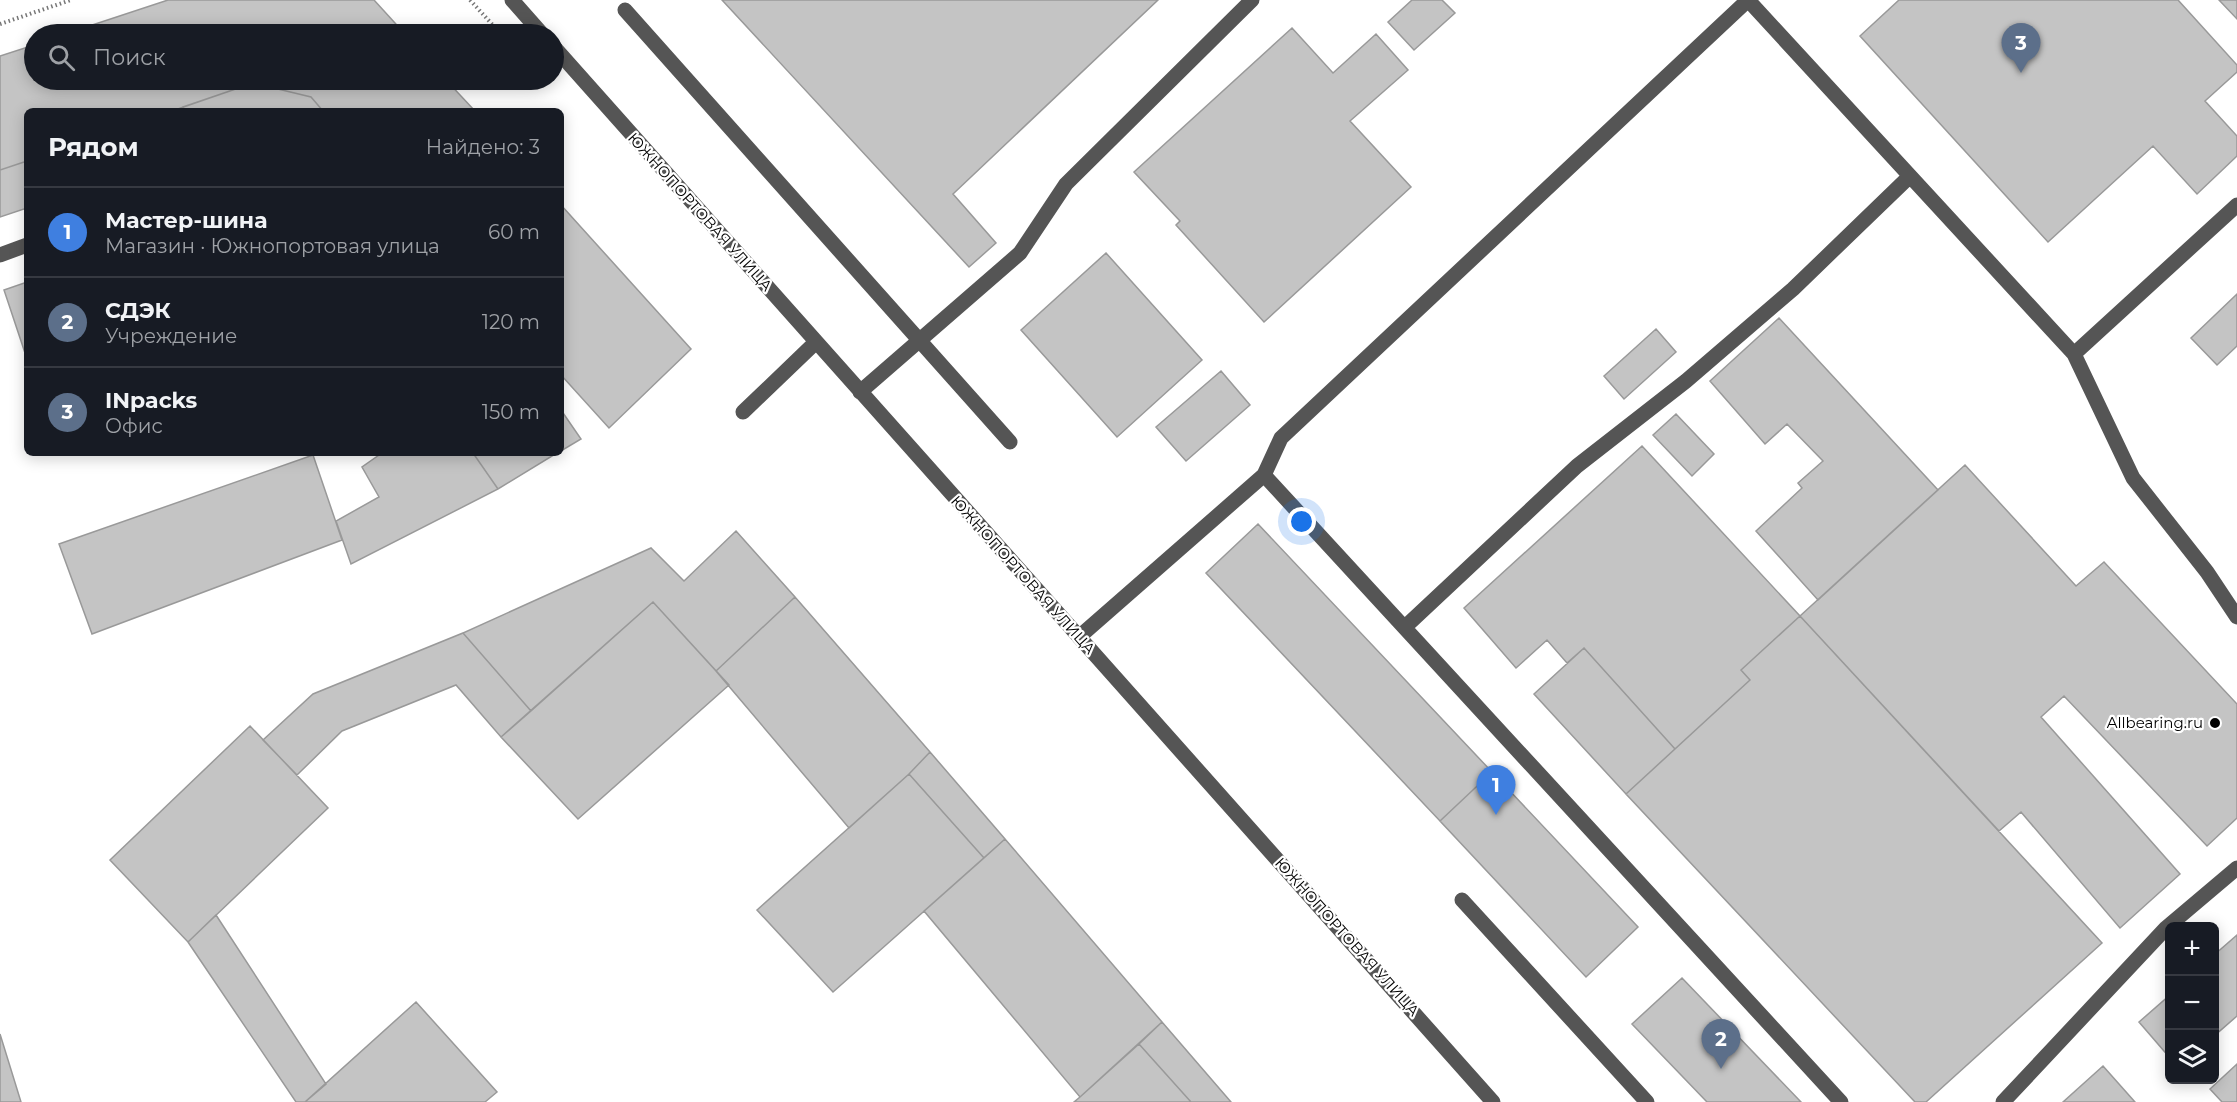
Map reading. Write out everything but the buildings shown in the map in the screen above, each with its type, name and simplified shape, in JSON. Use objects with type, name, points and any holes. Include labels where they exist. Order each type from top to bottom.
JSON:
[{"type":"street","points":[[512,0],[533,24]]},
{"type":"street","points":[[860,392],[1020,253],[1066,184],[1252,0]]},
{"type":"street","points":[[1079,637],[1264,475],[1281,438],[1748,0],[2074,354],[2133,478],[2237,616]]},
{"type":"street","points":[[625,10],[1010,442]]},
{"type":"street","name":"ЮЖНОПОРТОВАЯ УЛИЦА","points":[[564,58],[1493,1102]]},
{"type":"street","points":[[1405,627],[1577,466],[1686,381],[1793,288],[1910,176]]},
{"type":"street","points":[[2074,354],[2237,205]]},
{"type":"street","points":[[0,255],[24,247]]},
{"type":"street","points":[[742,412],[816,342]]},
{"type":"street","points":[[1264,475],[1841,1102]]},
{"type":"street","points":[[2003,1102],[2166,928],[2237,868]]},
{"type":"street","points":[[1462,900],[1647,1102]]},
{"type":"path","points":[[0,24],[71,0]]},
{"type":"path","points":[[470,0],[492,24]]},
{"type":"place","name":"INpacks","points":[[2021,73]]},
{"type":"place","name":"Allbearing.ru","points":[[2215,723]]},
{"type":"place","name":"Мастер-шина","points":[[1496,815]]},
{"type":"place","name":"СДЭК","points":[[1721,1069]]}]
